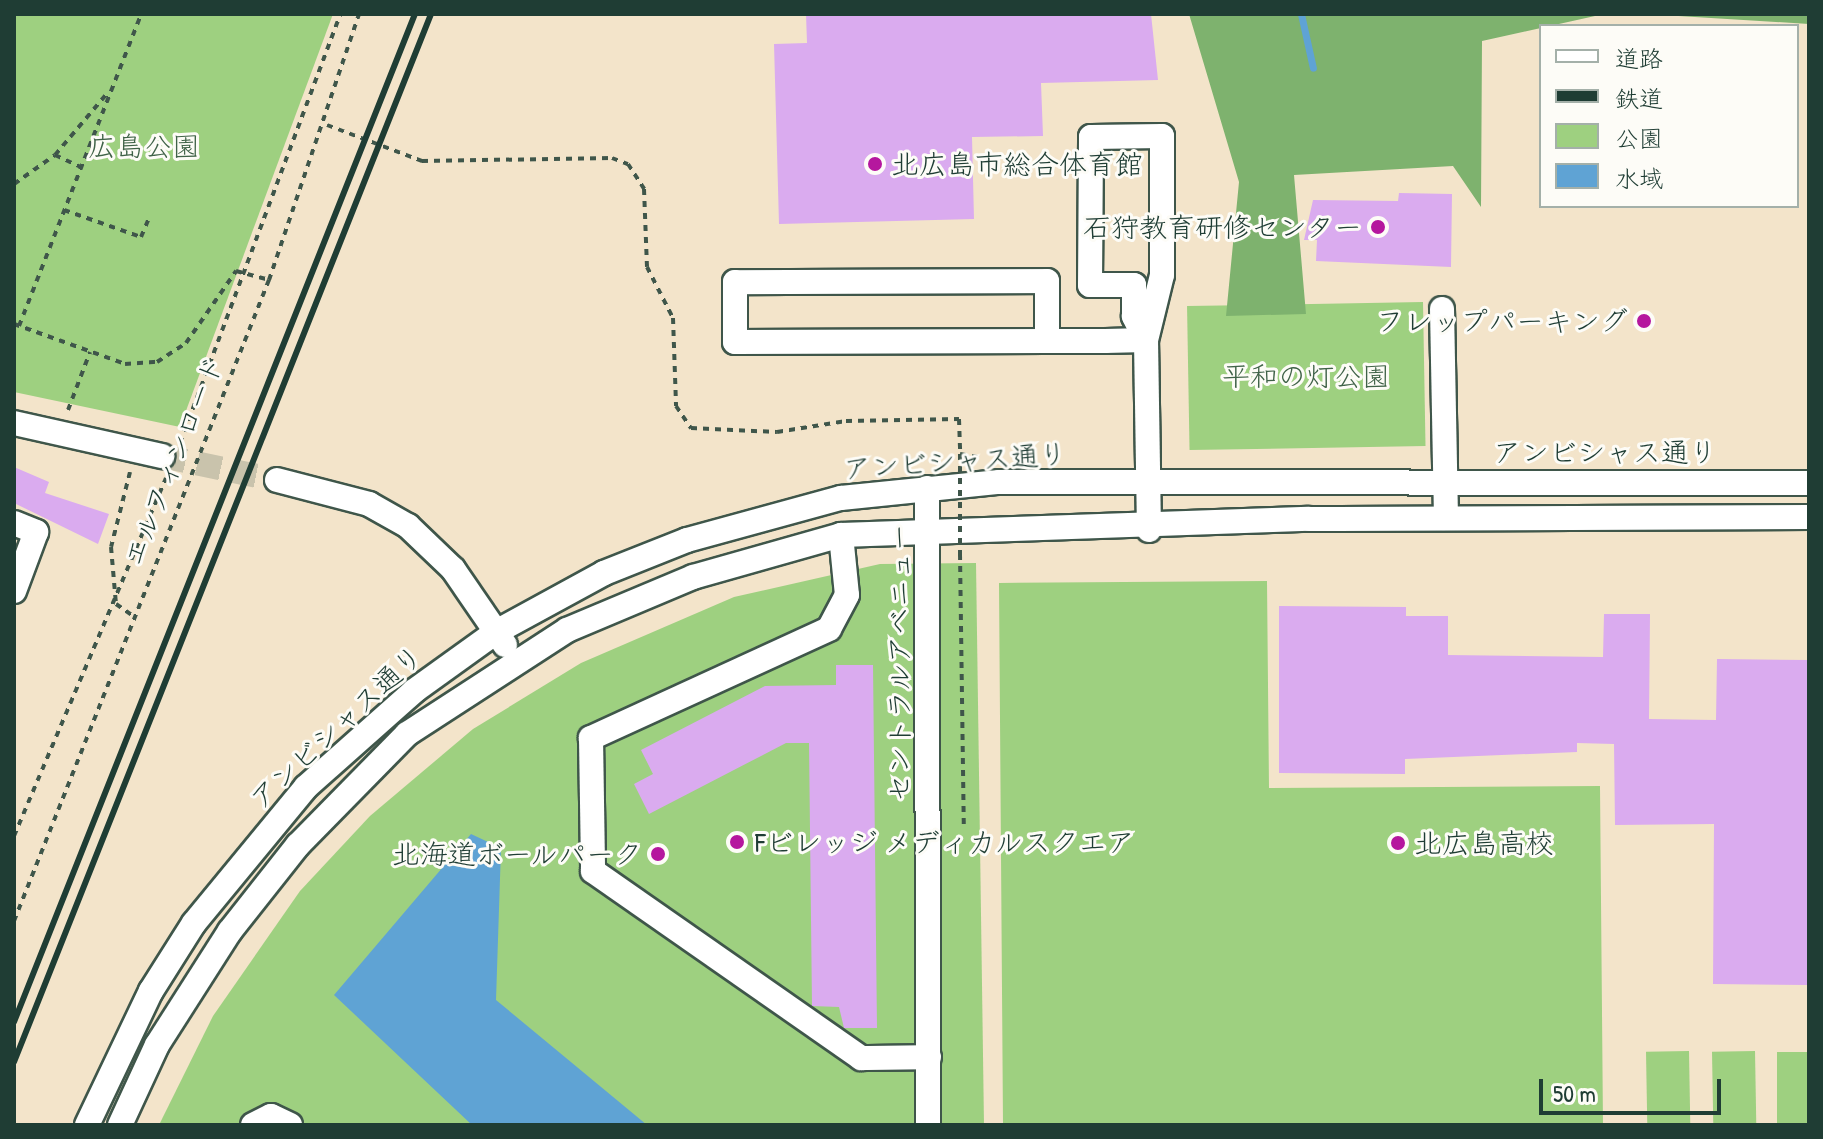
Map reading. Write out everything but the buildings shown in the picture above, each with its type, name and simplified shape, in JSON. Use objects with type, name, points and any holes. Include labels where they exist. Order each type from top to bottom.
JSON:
[{"type":"street","points":[[1146,340],[1134,316],[1134,285],[1090,285],[1091,137],[1162,136],[1162,275],[1146,340],[1149,530]]},
{"type":"street","points":[[1047,341],[1047,281],[735,282],[735,342],[1047,341],[1146,340]]},
{"type":"street","points":[[1442,309],[1446,518]]},
{"type":"street","points":[[14,423],[169,459]]},
{"type":"street","points":[[277,480],[369,504],[408,526],[453,569],[515,660]]},
{"type":"street","name":"アンビシャス通り","points":[[87,1125],[151,991],[270,826],[414,691],[496,632],[604,573],[687,540],[841,498],[927,488],[1150,481],[1809,483]]},
{"type":"street","name":"セントラルアベニュー","points":[[927,488],[929,1123]]},
{"type":"street","name":"アンビシャス通り","points":[[120,1125],[191,987],[298,845],[407,734],[515,660],[626,602],[841,535],[1149,530],[1446,518],[1809,517]]},
{"type":"street","points":[[14,523],[36,532],[14,591]]},
{"type":"street","points":[[841,535],[847,595],[829,629],[591,738],[593,871],[861,1058],[929,1057]]},
{"type":"street","points":[[253,1125],[271,1116],[290,1125]]},
{"type":"path","points":[[141,14],[16,325],[125,364],[157,362],[186,343],[236,271],[269,280]]},
{"type":"path","points":[[14,836],[116,604],[169,459],[247,274],[340,14]]},
{"type":"path","name":"エルフィンロード","points":[[14,921],[132,615],[269,280],[327,125],[359,14]]},
{"type":"path","points":[[14,184],[55,155],[113,86]]},
{"type":"path","points":[[327,125],[422,161],[621,160],[644,189],[645,257],[673,318],[676,406],[683,421],[709,433],[959,419],[964,824]]},
{"type":"path","points":[[55,155],[81,167]]},
{"type":"path","points":[[64,210],[141,237],[150,216]]},
{"type":"path","points":[[67,413],[90,352]]},
{"type":"path","points":[[116,604],[111,547],[131,467]]},
{"type":"path","points":[[116,604],[132,615]]},
{"type":"green space","name":"広島公園","points":[[14,14],[333,14],[180,427],[14,392]]},
{"type":"green space","points":[[1189,14],[1604,14],[1559,24],[1539,24],[1539,28],[1482,41],[1481,207],[1453,166],[1294,175],[1306,314],[1226,316],[1239,182]]},
{"type":"green space","points":[[1646,14],[1809,14],[1809,24]]},
{"type":"green space","name":"平和の灯公園","points":[[1423,302],[1426,446],[1190,450],[1187,306]]},
{"type":"green space","name":"北海道ボールパーク","points":[[976,563],[984,1125],[159,1125],[213,1016],[300,891],[370,816],[473,729],[581,663],[734,597],[880,564]]},
{"type":"green space","points":[[1267,581],[1269,788],[1600,786],[1603,1125],[1003,1125],[999,583]]},
{"type":"green space","points":[[1689,1051],[1690,1125],[1647,1125],[1646,1052]]},
{"type":"green space","points":[[1755,1051],[1756,1125],[1713,1125],[1712,1052]]},
{"type":"green space","points":[[1777,1052],[1809,1052],[1809,1125],[1777,1125]]},
{"type":"water","points":[[471,834],[501,848],[496,1000],[647,1125],[472,1125],[334,995]]},
{"type":"waterway","points":[[1301,14],[1313,68]]},
{"type":"tunnel","points":[[162,456],[277,480]]},
{"type":"railway","points":[[14,1022],[415,14]]},
{"type":"railway","points":[[14,1062],[431,14]]},
{"type":"place","name":"北広島市総合体育館","points":[[875,164]]},
{"type":"place","name":"石狩教育研修センター","points":[[1378,227]]},
{"type":"place","name":"フレップパーキング","points":[[1644,321]]},
{"type":"place","name":"Fビレッジ メディカルスクエア","points":[[737,842]]},
{"type":"place","name":"北広島高校","points":[[1398,843]]},
{"type":"place","name":"北海道ボールパーク","points":[[658,854]]}]
